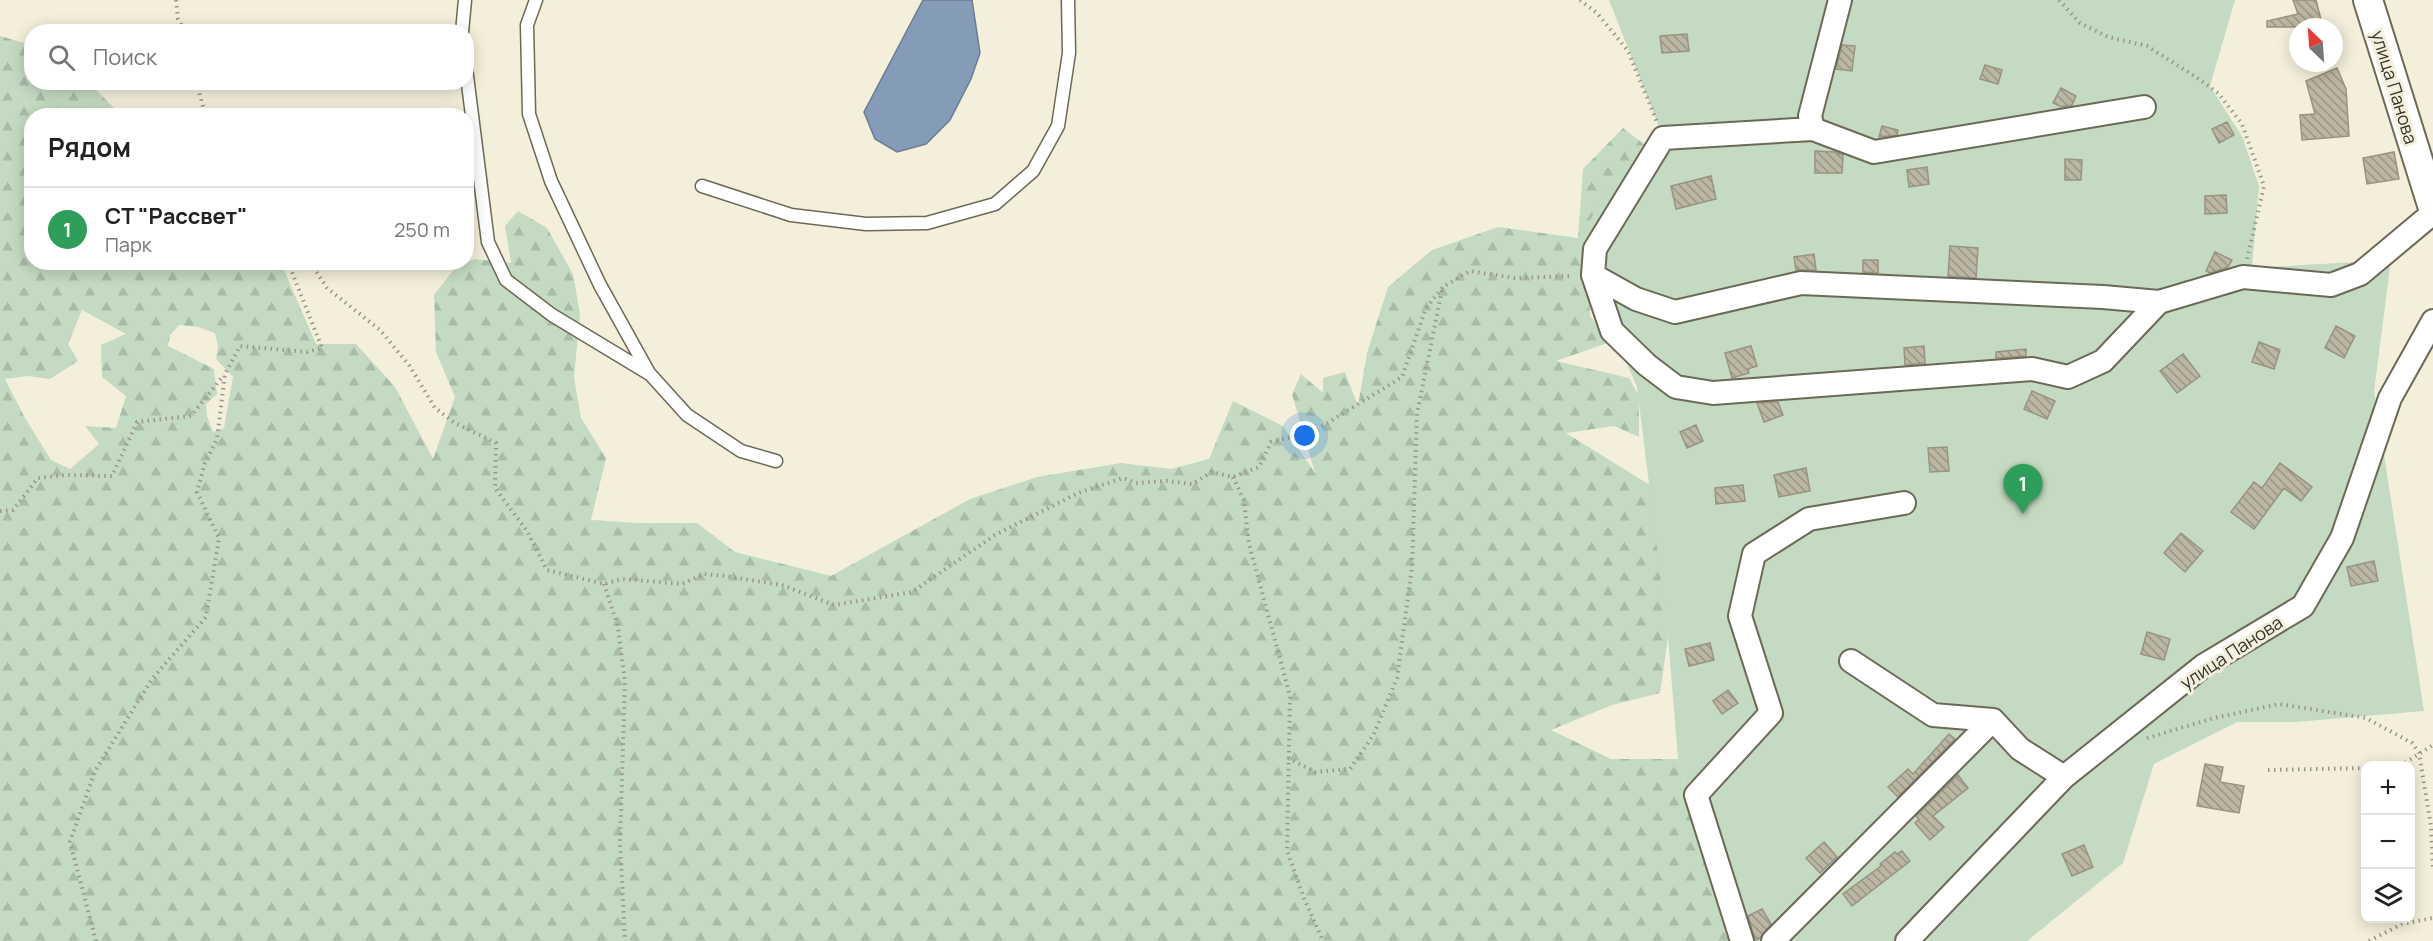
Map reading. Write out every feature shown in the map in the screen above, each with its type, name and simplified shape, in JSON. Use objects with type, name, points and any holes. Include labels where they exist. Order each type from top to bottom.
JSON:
[{"type":"street","points":[[1813,129],[1810,116],[1840,0]]},
{"type":"street","name":"улица Панова","points":[[2368,0],[2433,211]]},
{"type":"street","points":[[2144,107],[1874,152],[1813,129],[1663,138],[1595,249],[1593,275],[1612,331],[1626,345],[1647,365],[1676,387],[1713,393],[2032,369],[2068,377],[2103,361],[2159,302]]},
{"type":"street","points":[[1593,275],[1636,299],[1675,312],[1801,283],[2103,297],[2159,302],[2243,277],[2331,285],[2360,274],[2433,211]]},
{"type":"street","name":"улица Панова","points":[[1907,941],[2064,777],[2203,666],[2303,606],[2342,538],[2390,398],[2433,321]]},
{"type":"street","points":[[1742,941],[1696,795],[1771,713],[1740,616],[1754,554],[1809,519],[1904,503]]},
{"type":"street","points":[[1851,661],[1933,715],[1993,720],[2020,749],[2064,777]]},
{"type":"street","points":[[1773,941],[1993,720]]},
{"type":"lane","points":[[463,24],[465,0]]},
{"type":"lane","points":[[536,0],[527,25],[530,114],[551,181],[600,285],[649,373],[687,415],[741,451],[776,461]]},
{"type":"lane","points":[[702,186],[791,215],[866,224],[927,223],[995,204],[1033,171],[1058,126],[1069,53],[1068,0]]},
{"type":"lane","points":[[469,90],[471,108]]},
{"type":"lane","points":[[474,131],[488,242],[506,280],[552,315],[649,373]]},
{"type":"path","points":[[176,0],[181,24]]},
{"type":"path","points":[[1580,0],[1597,13],[1628,51],[1663,138]]},
{"type":"path","points":[[2059,0],[2080,23],[2108,37],[2147,46],[2196,77],[2218,93],[2242,124],[2264,186],[2243,277]]},
{"type":"path","points":[[198,90],[204,108]]},
{"type":"path","points":[[0,511],[13,510],[38,478],[112,476],[137,422],[191,416],[225,374],[240,346],[307,352],[322,348],[291,270]]},
{"type":"path","points":[[315,270],[327,288],[387,338],[410,365],[435,408],[455,423],[496,442],[495,488],[527,531],[547,570],[604,584],[622,579],[682,584],[704,574],[782,585],[834,605],[912,592],[995,535],[1078,494],[1123,478],[1136,483],[1167,481],[1192,484],[1212,472],[1233,477],[1259,467],[1271,442],[1313,432],[1402,377],[1426,308],[1443,287],[1470,271],[1515,278],[1593,275]]},
{"type":"path","points":[[1288,758],[1315,772],[1350,769],[1374,734],[1397,678],[1412,567],[1417,414],[1443,287]]},
{"type":"path","points":[[96,941],[70,842],[95,771],[152,679],[206,617],[219,538],[197,492],[205,463],[218,439],[225,374]]},
{"type":"path","points":[[1233,477],[1244,501],[1250,544],[1290,696],[1287,851],[1323,941]]},
{"type":"path","points":[[604,584],[618,627],[625,682],[620,841],[625,941]]},
{"type":"path","points":[[2139,740],[2214,718],[2279,704],[2366,718],[2412,743],[2419,753],[2430,826],[2433,870]]},
{"type":"path","points":[[2406,761],[2433,746]]},
{"type":"path","points":[[2268,770],[2361,768]]},
{"type":"path","points":[[2369,941],[2402,924],[2433,918]]},
{"type":"green space","points":[[1609,0],[2235,0],[2210,86],[2243,138],[2259,186],[2252,268],[2391,260],[2374,391],[2424,711],[2296,722],[2237,722],[2154,764],[2123,863],[2027,941],[1733,941],[1678,759],[1668,637],[1637,387],[1589,277],[1587,226],[1605,193],[1660,129]]},
{"type":"green space","points":[[0,36],[24,43],[24,90],[96,90],[114,108],[24,108],[24,270],[284,270],[316,344],[356,344],[395,387],[433,459],[455,397],[436,352],[434,295],[453,270],[474,270],[475,259],[511,263],[505,226],[518,211],[547,228],[573,274],[580,314],[574,378],[581,418],[606,458],[591,520],[697,523],[735,552],[831,576],[970,499],[1037,477],[1121,463],[1171,469],[1209,459],[1233,401],[1283,426],[1315,473],[1292,394],[1301,374],[1323,393],[1323,378],[1345,372],[1358,406],[1367,353],[1388,287],[1432,250],[1498,227],[1578,238],[1583,169],[1623,128],[1658,155],[1588,252],[1590,316],[1610,342],[1556,361],[1629,378],[1639,396],[1639,437],[1614,426],[1566,433],[1653,487],[1668,637],[1660,693],[1612,705],[1551,730],[1611,759],[1678,759],[1733,941],[0,941]],"holes":[[[82,310],[126,334],[101,345],[102,377],[126,396],[116,428],[85,426],[99,444],[70,469],[51,460],[25,418],[5,379],[28,376],[50,379],[78,361],[68,344]],[[179,325],[198,327],[215,333],[218,346],[216,359],[233,377],[224,428],[213,432],[207,416],[206,404],[217,394],[214,369],[168,346],[170,335]]]},
{"type":"water","points":[[923,0],[972,0],[980,53],[971,79],[950,120],[926,144],[897,152],[875,139],[864,112]]},
{"type":"building","points":[[2293,0],[2316,0],[2321,18],[2289,18],[2289,27],[2267,27],[2267,21],[2298,14]]},
{"type":"building","points":[[1687,34],[1689,51],[1662,53],[1660,36]]},
{"type":"building","points":[[1842,45],[1855,46],[1852,71],[1836,69]]},
{"type":"building","points":[[1985,65],[2002,70],[1998,84],[1980,79]]},
{"type":"building","points":[[2327,72],[2339,72],[2346,89],[2349,136],[2302,140],[2300,115],[2315,114],[2306,81]]},
{"type":"building","points":[[2061,88],[2076,96],[2072,105],[2061,107],[2053,103]]},
{"type":"building","points":[[2227,122],[2234,135],[2219,143],[2212,129]]},
{"type":"building","points":[[1882,126],[1898,130],[1897,135],[1879,137]]},
{"type":"building","points":[[1815,151],[1835,152],[1843,155],[1842,173],[1815,173]]},
{"type":"building","points":[[2394,152],[2399,179],[2367,184],[2363,158]]},
{"type":"building","points":[[2065,159],[2082,160],[2081,180],[2065,180]]},
{"type":"building","points":[[1927,167],[1929,184],[1909,187],[1907,170]]},
{"type":"building","points":[[1711,176],[1716,199],[1676,209],[1671,186]]},
{"type":"building","points":[[2226,195],[2227,213],[2205,214],[2205,196]]},
{"type":"building","points":[[1950,246],[1978,248],[1976,278],[1948,276]]},
{"type":"building","points":[[2215,252],[2232,260],[2228,267],[2210,273],[2206,271]]},
{"type":"building","points":[[1814,254],[1816,270],[1796,270],[1794,257]]},
{"type":"building","points":[[1863,260],[1878,260],[1878,273],[1863,272]]},
{"type":"building","points":[[2336,326],[2355,336],[2344,358],[2325,348]]},
{"type":"building","points":[[2259,342],[2280,350],[2274,369],[2252,362]]},
{"type":"building","points":[[1751,346],[1757,366],[1748,369],[1749,373],[1732,378],[1725,353]]},
{"type":"building","points":[[1924,346],[1925,363],[1905,365],[1904,348]]},
{"type":"building","points":[[2026,349],[2026,356],[1996,358],[1996,352]]},
{"type":"building","points":[[2183,354],[2200,376],[2177,393],[2160,371]]},
{"type":"building","points":[[2032,391],[2055,401],[2047,419],[2024,409]]},
{"type":"building","points":[[1778,402],[1783,415],[1764,422],[1757,403]]},
{"type":"building","points":[[1696,425],[1703,441],[1687,448],[1680,432]]},
{"type":"building","points":[[1947,447],[1949,471],[1930,472],[1928,448]]},
{"type":"building","points":[[2280,463],[2312,487],[2301,501],[2284,488],[2254,529],[2231,512],[2254,482],[2262,488]]},
{"type":"building","points":[[1806,468],[1810,491],[1779,497],[1774,475]]},
{"type":"building","points":[[1743,485],[1745,501],[1716,504],[1715,488]]},
{"type":"building","points":[[2181,533],[2203,551],[2185,572],[2164,553]]},
{"type":"building","points":[[2374,561],[2378,581],[2351,586],[2347,567]]},
{"type":"building","points":[[2147,632],[2170,639],[2164,660],[2141,654]]},
{"type":"building","points":[[1710,643],[1714,660],[1689,666],[1685,649]]},
{"type":"building","points":[[1728,690],[1738,703],[1722,714],[1713,701]]},
{"type":"building","points":[[1949,734],[1955,739],[1898,797],[1888,787],[1908,769],[1913,774]]},
{"type":"building","points":[[2205,764],[2223,767],[2220,782],[2244,786],[2239,813],[2197,806]]},
{"type":"building","points":[[1958,775],[1968,788],[1933,816],[1944,827],[1930,840],[1915,823],[1919,819],[1916,816]]},
{"type":"building","points":[[1824,842],[1837,857],[1820,873],[1806,858]]},
{"type":"building","points":[[2084,845],[2093,867],[2072,876],[2062,854]]},
{"type":"building","points":[[1902,851],[1910,861],[1852,906],[1843,894],[1881,866],[1880,864],[1895,852],[1897,854]]},
{"type":"building","points":[[1762,909],[1771,924],[1755,941],[1748,916]]},
{"type":"place","name":"СТ \"Рассвет\"","points":[[2023,514]]}]
